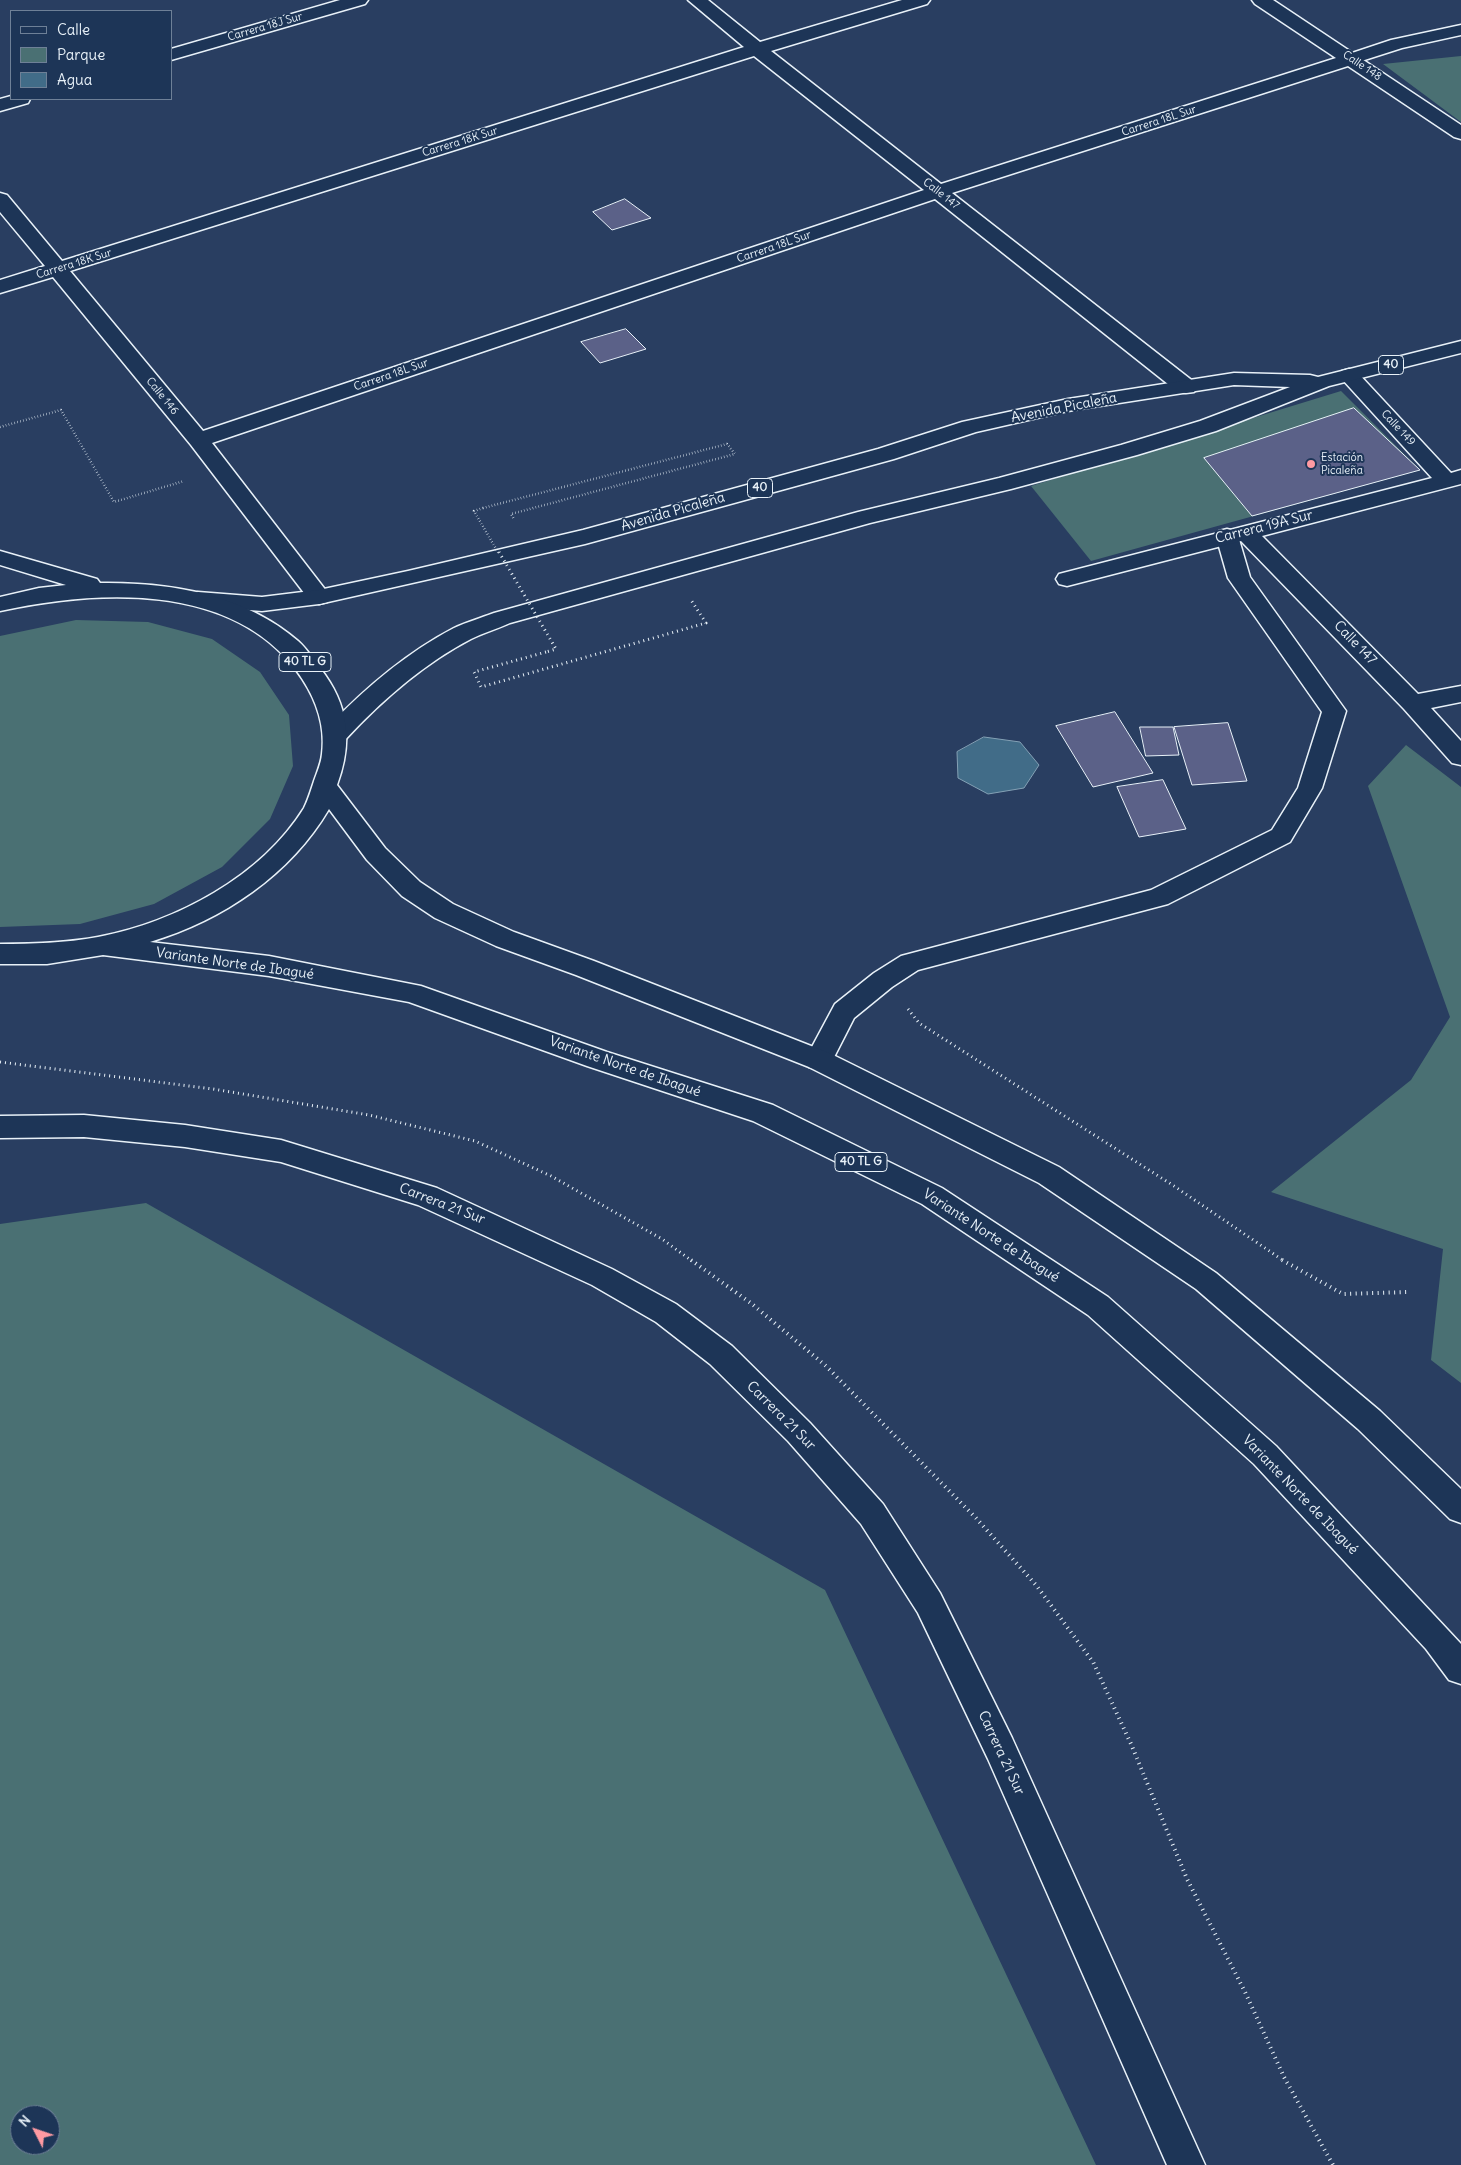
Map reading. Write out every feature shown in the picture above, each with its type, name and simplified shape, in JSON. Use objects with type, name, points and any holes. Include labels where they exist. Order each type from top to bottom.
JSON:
[{"type":"main road","name":"Carrera 18J Sur","points":[[172,55],[359,0]]},
{"type":"main road","name":"Calle 147","points":[[697,0],[756,49],[1186,387]]},
{"type":"main road","name":"Carrera 18K Sur","points":[[0,287],[756,49],[921,0]]},
{"type":"main road","name":"Calle 148","points":[[1262,0],[1461,133]]},
{"type":"main road","name":"Carrera 18L Sur","points":[[199,440],[939,191],[1397,44],[1461,30]]},
{"type":"main road","points":[[0,105],[18,100]]},
{"type":"main road","name":"Calle 146","points":[[0,199],[199,440],[319,597]]},
{"type":"main road","name":"Avenida Picaleña","points":[[334,735],[373,696],[461,634],[502,618],[866,517],[1003,484],[1138,447],[1208,426],[1322,382],[1461,347]]},
{"type":"main road","name":"Calle 149","points":[[1349,375],[1454,479]]},
{"type":"main road","name":"Avenida Picaleña","points":[[198,599],[262,604],[319,597],[532,550],[886,454],[970,427],[1068,405],[1234,379],[1322,382]]},
{"type":"main road","name":"Carrera 19A Sur","points":[[1067,579],[1454,479]]},
{"type":"main road","name":"Calle 147","points":[[1236,534],[1414,704],[1461,757]]},
{"type":"main road","points":[[819,1060],[844,1011],[884,980],[910,963],[1159,897],[1281,836],[1310,788],[1334,711],[1239,578],[1236,534]]},
{"type":"main road","name":"40 TL G","points":[[0,558],[105,588]]},
{"type":"main road","name":"40 TL G","points":[[0,604],[61,591],[105,588],[154,590],[198,599],[243,615],[280,638],[309,666],[327,699],[334,735],[333,762],[326,788],[311,818],[290,846],[262,872],[228,896],[190,917],[104,946],[57,953],[0,954]]},
{"type":"main road","points":[[1414,704],[1461,694]]},
{"type":"main road","points":[[326,788],[376,854],[411,889],[444,911],[505,940],[594,972],[819,1060],[1050,1175],[1206,1281],[1369,1420],[1461,1509]]},
{"type":"main road","name":"Variante Norte de Ibagué","points":[[104,946],[269,966],[412,993],[597,1059],[763,1113],[932,1196],[1098,1306],[1164,1365],[1265,1456],[1437,1638],[1461,1670]]},
{"type":"main road","name":"Carrera 21 Sur","points":[[0,1126],[84,1126],[185,1136],[281,1151],[427,1196],[602,1277],[666,1313],[721,1356],[798,1432],[872,1514],[929,1603],[1000,1749],[1186,2165]]},
{"type":"path","points":[[0,428],[61,410],[114,502],[221,470]]},
{"type":"path","points":[[532,550],[511,514],[735,454],[727,444],[474,510],[556,649],[474,672],[481,687],[706,623],[672,571]]},
{"type":"path","points":[[884,980],[919,1023],[1174,1186],[1270,1253],[1343,1294],[1409,1292]]},
{"type":"green space","points":[[1461,56],[1461,122],[1383,64]]},
{"type":"green space","points":[[1341,391],[1420,470],[1091,561],[1031,486]]},
{"type":"green space","points":[[76,620],[148,622],[212,639],[260,672],[289,715],[293,766],[270,819],[222,867],[154,904],[80,924],[0,927],[0,636]]},
{"type":"green space","points":[[1406,745],[1461,787],[1461,1383],[1431,1360],[1443,1249],[1271,1192],[1411,1080],[1450,1017],[1368,786]]},
{"type":"green space","points":[[146,1203],[825,1590],[1096,2165],[0,2165],[0,1224]]},
{"type":"water","points":[[984,737],[1020,742],[1039,765],[1024,788],[988,794],[958,778],[957,752]]},
{"type":"building","points":[[625,199],[651,218],[612,230],[593,212]]},
{"type":"building","points":[[626,329],[646,349],[600,363],[581,342]]},
{"type":"building","name":"Estación Picaleña","points":[[1354,408],[1420,470],[1252,516],[1204,458]]},
{"type":"building","points":[[1115,712],[1153,773],[1093,787],[1056,726]]},
{"type":"building","points":[[1228,723],[1247,781],[1192,785],[1174,727]]},
{"type":"building","points":[[1140,727],[1173,727],[1179,755],[1146,756]]},
{"type":"building","points":[[1163,780],[1186,829],[1139,837],[1117,787]]},
{"type":"place","name":"Estación Picaleña","points":[[1311,464]]}]
